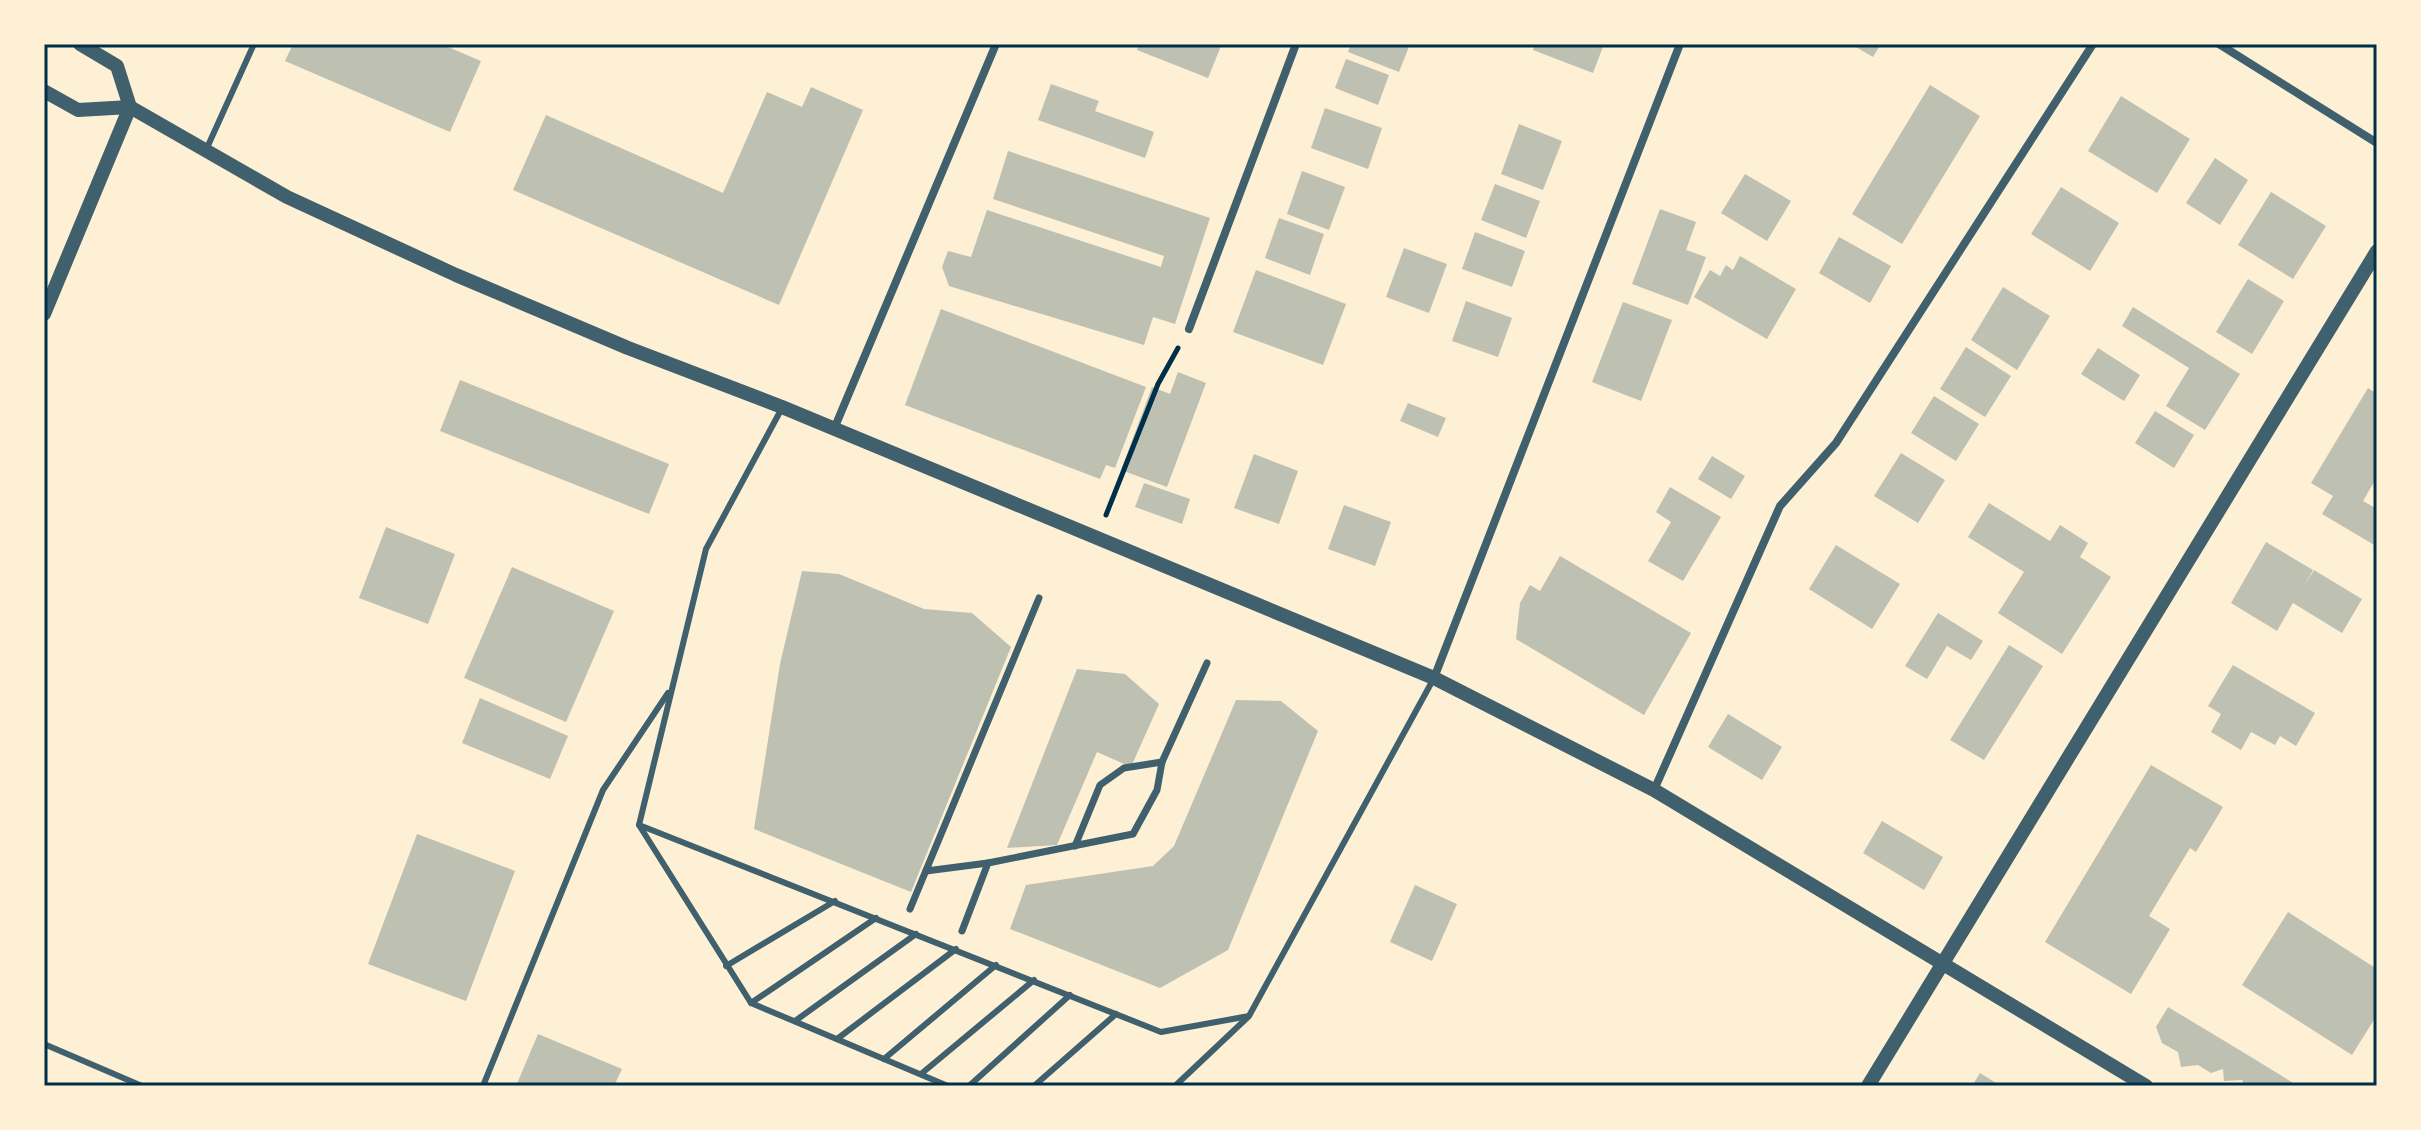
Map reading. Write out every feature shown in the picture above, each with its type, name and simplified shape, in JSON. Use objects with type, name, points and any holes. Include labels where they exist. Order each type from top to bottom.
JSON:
[{"type":"street","points":[[44,314],[130,107],[117,66],[80,44]]},
{"type":"street","points":[[834,429],[996,44]]},
{"type":"street","points":[[1189,329],[1296,44]]},
{"type":"street","points":[[1434,678],[1680,44]]},
{"type":"street","points":[[1654,790],[1780,506],[1836,443],[2093,44]]},
{"type":"street","points":[[2219,44],[2377,143]]},
{"type":"street","points":[[44,91],[78,110],[130,107],[287,197],[456,275],[1434,678],[1654,790],[2146,1086]]},
{"type":"street","points":[[1868,1086],[2377,251]]},
{"type":"street","points":[[910,909],[1039,598]]},
{"type":"street","points":[[926,871],[988,863],[1133,834],[1157,790],[1162,762],[1207,663]]},
{"type":"street","points":[[1075,846],[1100,785],[1124,768],[1162,762]]},
{"type":"street","points":[[962,931],[988,863]]},
{"type":"lane","points":[[206,150],[254,44]]},
{"type":"lane","points":[[782,407],[706,549],[639,825],[751,1003],[948,1086]]},
{"type":"lane","points":[[1175,1086],[1249,1016],[1434,678]]},
{"type":"lane","points":[[483,1086],[603,790],[673,687]]},
{"type":"lane","points":[[639,825],[1161,1032],[1249,1016]]},
{"type":"lane","points":[[726,966],[835,901]]},
{"type":"lane","points":[[751,1003],[876,918]]},
{"type":"lane","points":[[795,1021],[916,934]]},
{"type":"lane","points":[[837,1039],[956,949]]},
{"type":"lane","points":[[884,1059],[996,965]]},
{"type":"lane","points":[[921,1074],[1034,980]]},
{"type":"lane","points":[[969,1086],[1070,995]]},
{"type":"lane","points":[[1034,1086],[1116,1014]]},
{"type":"lane","points":[[44,1044],[142,1086]]},
{"type":"path","points":[[1097,538],[1158,384],[1189,329]]},
{"type":"building","points":[[293,44],[441,44],[481,61],[450,132],[285,61]]},
{"type":"building","points":[[1139,44],[1221,46],[1208,78],[1137,50]]},
{"type":"building","points":[[1351,44],[1410,44],[1399,72],[1348,52]]},
{"type":"building","points":[[1535,44],[1604,44],[1593,73],[1533,50]]},
{"type":"building","points":[[1851,44],[1881,44],[1873,57]]},
{"type":"building","points":[[1346,59],[1389,75],[1378,105],[1335,88]]},
{"type":"building","points":[[1051,84],[1099,101],[1095,111],[1154,132],[1145,158],[1038,120]]},
{"type":"building","points":[[1930,85],[1980,116],[1902,244],[1852,214]]},
{"type":"building","points":[[811,87],[863,110],[779,305],[513,190],[546,115],[723,193],[767,92],[802,107]]},
{"type":"building","points":[[2121,96],[2190,139],[2157,193],[2088,151]]},
{"type":"building","points":[[1325,108],[1382,128],[1368,169],[1311,148]]},
{"type":"building","points":[[1519,124],[1562,141],[1543,190],[1501,174]]},
{"type":"building","points":[[1008,151],[1210,218],[1175,324],[1153,317],[1144,345],[949,286],[942,267],[948,251],[971,257],[987,210],[1161,267],[1164,256],[993,199]]},
{"type":"building","points":[[2215,158],[2248,180],[2220,225],[2186,203]]},
{"type":"building","points":[[1302,171],[1345,187],[1329,230],[1287,214]]},
{"type":"building","points":[[1745,174],[1791,201],[1767,241],[1721,213]]},
{"type":"building","points":[[1495,184],[1540,201],[1526,238],[1481,220]]},
{"type":"building","points":[[2061,187],[2119,223],[2090,271],[2031,234]]},
{"type":"building","points":[[2271,192],[2326,226],[2293,279],[2238,245]]},
{"type":"building","points":[[1660,209],[1696,222],[1686,250],[1706,257],[1688,305],[1632,284]]},
{"type":"building","points":[[1279,218],[1324,234],[1310,275],[1265,258]]},
{"type":"building","points":[[1475,232],[1525,251],[1512,287],[1462,269]]},
{"type":"building","points":[[1839,237],[1891,266],[1870,303],[1819,273]]},
{"type":"building","points":[[1404,248],[1447,264],[1429,313],[1386,297]]},
{"type":"building","points":[[1740,256],[1796,289],[1767,339],[1694,297],[1710,270],[1720,276],[1726,265],[1733,270]]},
{"type":"building","points":[[1256,270],[1346,304],[1323,365],[1233,332]]},
{"type":"building","points":[[2248,279],[2284,301],[2252,354],[2216,332]]},
{"type":"building","points":[[2003,287],[2050,316],[2017,370],[1971,340]]},
{"type":"building","points":[[1466,301],[1512,318],[1498,357],[1452,341]]},
{"type":"building","points":[[1623,302],[1672,320],[1641,401],[1592,382]]},
{"type":"building","points":[[2133,307],[2240,374],[2205,430],[2166,406],[2189,368],[2122,326]]},
{"type":"building","points":[[941,309],[1146,387],[1115,468],[1106,465],[1100,479],[905,405]]},
{"type":"building","points":[[1966,347],[2011,376],[1985,417],[1940,389]]},
{"type":"building","points":[[2098,348],[2140,375],[2124,401],[2081,374]]},
{"type":"building","points":[[1178,372],[1206,383],[1167,487],[1121,470],[1152,387],[1170,394]]},
{"type":"building","points":[[460,380],[669,464],[649,514],[440,431]]},
{"type":"building","points":[[2368,388],[2377,394],[2377,477],[2363,501],[2377,509],[2376,546],[2322,514],[2333,496],[2311,483]]},
{"type":"building","points":[[1934,396],[1979,424],[1956,461],[1911,433]]},
{"type":"building","points":[[1408,403],[1446,418],[1438,437],[1400,421]]},
{"type":"building","points":[[2155,411],[2194,435],[2174,468],[2135,443]]},
{"type":"building","points":[[1901,453],[1945,480],[1918,523],[1874,496]]},
{"type":"building","points":[[1254,454],[1298,471],[1279,524],[1234,508]]},
{"type":"building","points":[[1712,456],[1745,476],[1731,499],[1698,479]]},
{"type":"building","points":[[1144,483],[1190,499],[1182,524],[1135,507]]},
{"type":"building","points":[[1670,487],[1721,517],[1683,581],[1648,561],[1671,522],[1656,512]]},
{"type":"building","points":[[1989,503],[2050,541],[2060,525],[2088,543],[2080,557],[2111,577],[2062,654],[1998,613],[2024,572],[1968,537]]},
{"type":"building","points":[[1344,505],[1391,522],[1375,566],[1328,549]]},
{"type":"building","points":[[386,527],[455,554],[428,624],[359,598]]},
{"type":"building","points":[[2266,542],[2313,570],[2304,586],[2314,570],[2362,599],[2342,633],[2293,603],[2277,631],[2231,603]]},
{"type":"building","points":[[1836,545],[1900,584],[1872,629],[1809,589]]},
{"type":"building","points":[[1560,556],[1691,633],[1644,715],[1516,639],[1520,603],[1530,585],[1540,591]]},
{"type":"building","points":[[512,567],[614,611],[566,722],[464,678]]},
{"type":"building","points":[[802,571],[839,574],[924,609],[972,613],[1011,647],[911,892],[754,829],[780,664]]},
{"type":"building","points":[[1938,613],[1983,641],[1971,660],[1947,646],[1927,679],[1905,666]]},
{"type":"building","points":[[2009,645],[2043,666],[1984,760],[1950,740]]},
{"type":"building","points":[[2233,665],[2315,713],[2296,746],[2280,736],[2275,745],[2251,732],[2241,750],[2211,732],[2221,714],[2208,706]]},
{"type":"building","points":[[1077,669],[1125,674],[1159,704],[1131,767],[1097,752],[1057,845],[1007,848]]},
{"type":"building","points":[[480,698],[568,736],[550,779],[462,743]]},
{"type":"building","points":[[1236,700],[1281,701],[1318,731],[1228,950],[1160,988],[1010,929],[1026,885],[1153,866],[1174,846]]},
{"type":"building","points":[[1728,714],[1782,747],[1762,780],[1708,747]]},
{"type":"building","points":[[2151,765],[2223,807],[2196,852],[2190,848],[2149,916],[2170,929],[2131,994],[2045,942]]},
{"type":"building","points":[[1882,821],[1943,857],[1924,890],[1863,853]]},
{"type":"building","points":[[417,834],[515,871],[466,1001],[368,964]]},
{"type":"building","points":[[1415,885],[1457,904],[1432,961],[1390,942]]},
{"type":"building","points":[[2288,912],[2377,969],[2377,1015],[2352,1055],[2242,985]]},
{"type":"building","points":[[2168,1007],[2298,1086],[2245,1086],[2242,1080],[2224,1081],[2223,1069],[2211,1073],[2198,1065],[2181,1067],[2178,1052],[2162,1043],[2156,1027]]},
{"type":"building","points":[[538,1034],[622,1069],[614,1086],[516,1086]]},
{"type":"building","points":[[1980,1073],[2001,1086],[1972,1086]]}]
